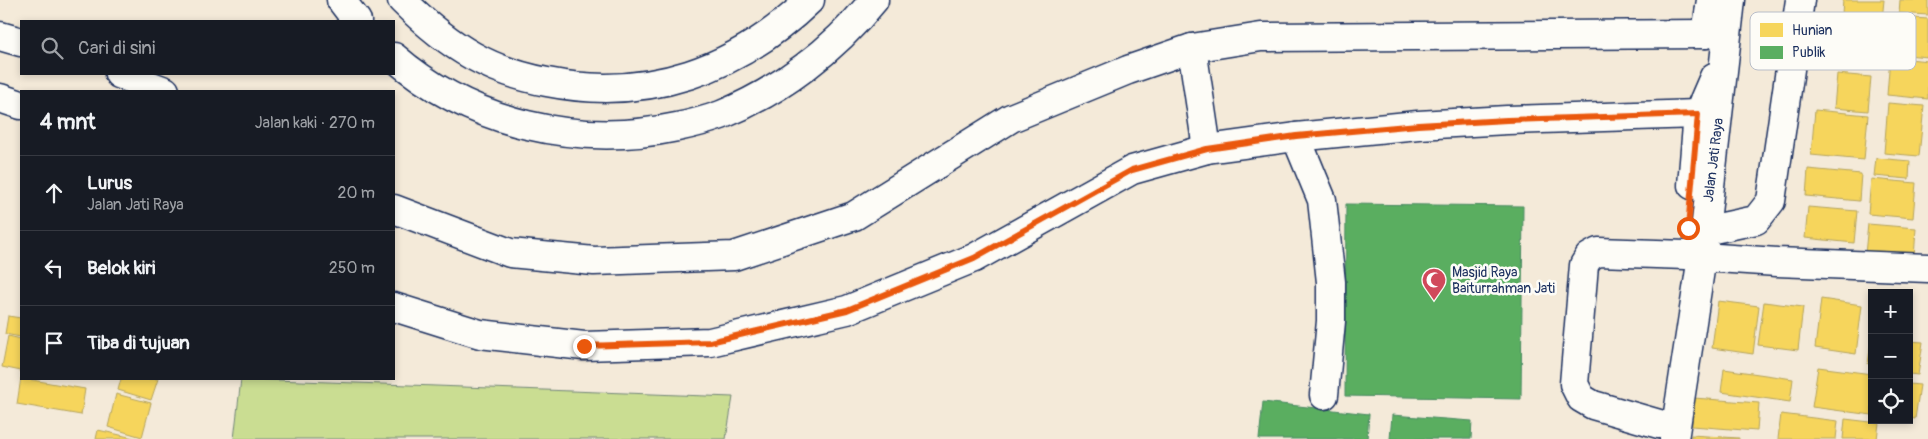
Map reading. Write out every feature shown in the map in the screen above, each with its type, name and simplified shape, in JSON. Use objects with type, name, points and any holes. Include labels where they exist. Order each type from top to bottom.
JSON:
[{"type":"main road","points":[[341,0],[357,20]]},
{"type":"main road","points":[[402,0],[444,38],[473,56],[506,71],[568,86],[604,88],[636,87],[665,82],[691,75],[720,63],[769,34],[795,15],[810,0]]},
{"type":"main road","points":[[395,58],[460,101],[487,113],[524,125],[566,133],[595,135],[633,134],[671,128],[719,116],[764,94],[790,78],[819,56],[846,31],[874,0]]},
{"type":"main road","name":"Jalan Jati Raya","points":[[1663,434],[1697,248],[1716,41],[1711,0]]},
{"type":"main road","name":"Jalan Jati Raya","points":[[1697,248],[1698,114],[1716,41],[1731,0]]},
{"type":"main road","points":[[0,36],[20,42]]},
{"type":"main road","points":[[395,209],[510,252],[594,260],[734,256],[854,216],[1011,118],[1128,70],[1192,48],[1261,37],[1716,41]]},
{"type":"main road","points":[[1192,48],[1207,149]]},
{"type":"main road","points":[[1697,248],[1756,220],[1771,201],[1790,70]]},
{"type":"main road","points":[[122,75],[162,90]]},
{"type":"main road","points":[[0,98],[20,105]]},
{"type":"main road","points":[[395,307],[480,334],[574,345],[710,342],[847,310],[974,258],[1132,170],[1207,149],[1296,136],[1418,125],[1507,120],[1698,114]]},
{"type":"main road","points":[[1296,136],[1322,200],[1331,282],[1331,321],[1324,395]]},
{"type":"main road","points":[[1663,434],[1592,405],[1581,398],[1574,384],[1584,265],[1589,257],[1598,252],[1697,248],[1777,262],[1928,268]]},
{"type":"green space","points":[[241,380],[733,397],[726,439],[234,439]]},
{"type":"building: Hunian","points":[[1843,0],[1884,0],[1883,12],[1842,12]]},
{"type":"building: Hunian","points":[[1900,0],[1928,0],[1928,15],[1916,14],[1916,12],[1899,12]]},
{"type":"building: Hunian","points":[[1916,18],[1928,19],[1928,57],[1916,56]]},
{"type":"building: Hunian","points":[[1916,60],[1928,61],[1928,99],[1887,95],[1889,70],[1916,70]]},
{"type":"building: Hunian","points":[[1837,74],[1871,77],[1868,111],[1834,108]]},
{"type":"building: Hunian","points":[[1888,103],[1924,106],[1919,156],[1884,153]]},
{"type":"building: Hunian","points":[[1815,110],[1868,115],[1864,160],[1811,155]]},
{"type":"building: Hunian","points":[[1876,158],[1910,161],[1909,179],[1874,176]]},
{"type":"building: Hunian","points":[[1808,169],[1861,174],[1859,201],[1806,196]]},
{"type":"building: Hunian","points":[[1871,179],[1916,183],[1913,218],[1868,214]]},
{"type":"building: Hunian","points":[[1808,207],[1857,211],[1854,243],[1805,238]]},
{"type":"building: Hunian","points":[[1868,224],[1916,228],[1914,259],[1865,254]]},
{"type":"building: Hunian","points":[[1821,299],[1862,305],[1856,354],[1815,348]]},
{"type":"building: Hunian","points":[[1718,301],[1759,306],[1753,354],[1712,348]]},
{"type":"building: Hunian","points":[[1764,302],[1803,307],[1798,350],[1758,345]]},
{"type":"building: Hunian","points":[[8,316],[20,318],[20,337],[5,334]]},
{"type":"building: Hunian","points":[[8,336],[20,339],[20,371],[2,367]]},
{"type":"building: Hunian","points":[[1913,341],[1923,342],[1918,375],[1913,374]]},
{"type":"building: Hunian","points":[[1818,367],[1868,373],[1868,414],[1812,407]]},
{"type":"building: Hunian","points":[[1724,369],[1793,379],[1790,402],[1721,392]]},
{"type":"building: Hunian","points":[[21,380],[33,380],[85,389],[81,415],[17,404]]},
{"type":"building: Hunian","points":[[121,380],[158,380],[151,400],[118,390]]},
{"type":"building: Hunian","points":[[1913,384],[1920,385],[1915,419],[1913,419]]},
{"type":"building: Hunian","points":[[116,394],[151,403],[142,437],[108,427]]},
{"type":"building: Hunian","points":[[1694,398],[1759,403],[1757,431],[1692,426]]},
{"type":"building: Hunian","points":[[1781,414],[1838,421],[1836,439],[1778,439]]},
{"type":"building: Hunian","points":[[1845,419],[1868,422],[1868,424],[1879,424],[1877,439],[1843,439]]},
{"type":"building: Hunian","points":[[98,430],[138,439],[96,439]]},
{"type":"building: Hunian","points":[[1691,435],[1739,438],[1739,439],[1691,439]]},
{"type":"building: Publik","name":"Masjid Raya Baiturrahman Jati","points":[[1346,204],[1523,206],[1521,399],[1345,396]]},
{"type":"building: Publik","points":[[1263,402],[1369,414],[1367,439],[1259,439]]},
{"type":"building: Publik","points":[[1392,415],[1472,421],[1471,439],[1390,439]]},
{"type":"place","name":"Masjid Raya Baiturrahman Jati","points":[[1434,301]]},
{"type":"route","points":[[584,346],[710,342],[847,310],[974,258],[1132,170],[1207,149],[1296,136],[1418,125],[1507,120],[1698,114],[1688,228]]}]
